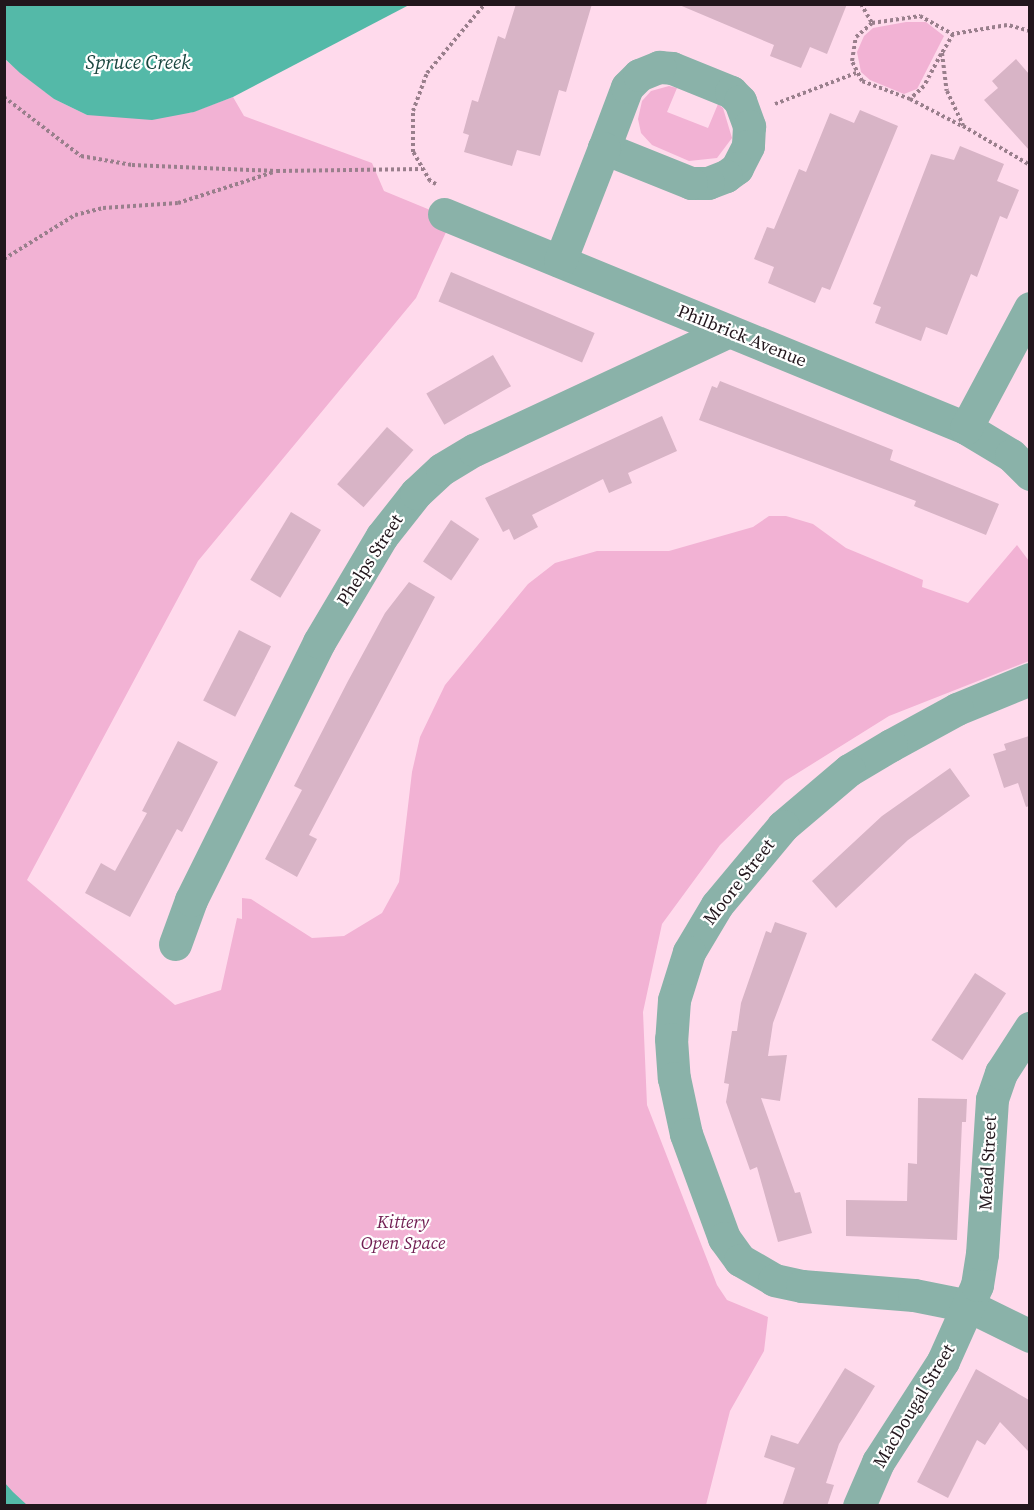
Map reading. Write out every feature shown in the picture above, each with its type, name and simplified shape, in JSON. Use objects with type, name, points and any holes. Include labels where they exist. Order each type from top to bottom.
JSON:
[{"type":"street","points":[[560,261],[627,87],[639,75],[659,67],[672,68],[731,92],[746,116],[749,138],[741,161],[726,176],[708,183],[691,183],[604,148]]},
{"type":"street","name":"Philbrick Avenue","points":[[442,200],[560,261],[727,332],[966,428],[1011,455],[1029,474]]},
{"type":"street","points":[[966,428],[1029,308]]},
{"type":"street","name":"Phelps Street","points":[[175,944],[191,900],[319,642],[382,536],[416,493],[442,469],[474,450],[727,332]]},
{"type":"street","name":"Moore Street","points":[[1029,680],[957,709],[882,750],[849,770],[783,826],[717,904],[689,952],[672,1020],[680,1113],[710,1205],[724,1238],[740,1260],[774,1280],[802,1286],[914,1295],[969,1306],[1029,1336]]},
{"type":"street","name":"Mead Street","points":[[969,1306],[982,1260],[992,1099],[1001,1073],[1029,1028]]},
{"type":"street","name":"MacDougal Street","points":[[859,1506],[878,1462],[943,1361],[969,1306]]},
{"type":"path","points":[[442,200],[413,152],[411,132],[420,87],[427,72],[485,4]]},
{"type":"path","points":[[861,4],[872,23]]},
{"type":"path","points":[[1029,31],[1006,25],[953,34],[920,16],[872,23],[856,37],[852,48],[856,73],[862,81],[910,99],[963,126],[1029,165]]},
{"type":"path","points":[[910,99],[924,86],[953,34]]},
{"type":"path","points":[[942,53],[947,91],[963,126]]},
{"type":"path","points":[[746,116],[856,73]]},
{"type":"path","points":[[4,97],[81,156],[132,165],[277,171],[422,169]]},
{"type":"path","points":[[4,259],[75,215],[103,208],[178,203],[277,171]]},
{"type":"green space","points":[[906,22],[926,22],[944,36],[917,89],[904,94],[870,80],[861,72],[857,52],[864,36],[873,28]]},
{"type":"green space","name":"Kittery Open Space","points":[[4,59],[54,99],[87,115],[190,113],[233,97],[244,116],[372,163],[384,191],[452,219],[416,298],[198,561],[27,880],[175,1005],[221,990],[237,918],[242,919],[242,898],[251,899],[312,938],[344,936],[382,913],[399,882],[412,772],[420,737],[445,685],[528,584],[555,563],[597,551],[669,551],[753,527],[769,516],[786,516],[813,524],[846,548],[923,580],[922,587],[968,603],[1017,545],[1029,561],[1029,661],[889,716],[785,781],[720,845],[662,924],[643,1012],[647,1105],[717,1285],[727,1300],[768,1317],[764,1351],[730,1411],[706,1505],[5,1505]]},
{"type":"green space","points":[[669,86],[677,88],[667,112],[708,128],[718,104],[723,108],[732,138],[717,158],[689,161],[652,145],[641,133],[638,119],[642,101],[651,91]]},
{"type":"water","name":"Spruce Creek","points":[[5,4],[409,5],[233,97],[194,112],[152,120],[87,115],[54,99],[20,73],[5,59]]},
{"type":"water","points":[[4,1482],[13,1492],[27,1505],[5,1505]]},
{"type":"building","points":[[516,4],[592,4],[566,92],[559,90],[540,156],[517,150],[512,166],[464,152],[469,135],[463,133],[472,100],[478,102],[498,36],[505,39]]},
{"type":"building","points":[[677,4],[847,4],[827,54],[810,47],[801,68],[770,56],[774,45]]},
{"type":"building","points":[[1016,59],[1029,74],[1029,150],[984,100],[998,88],[992,81]]},
{"type":"building","points":[[860,110],[898,126],[830,290],[822,287],[815,303],[768,283],[774,267],[754,259],[767,227],[774,229],[799,169],[806,172],[830,113],[854,123]]},
{"type":"building","points":[[960,146],[1004,164],[997,181],[1019,190],[1007,219],[1000,216],[977,277],[971,274],[947,335],[926,327],[921,341],[875,323],[881,307],[873,304],[931,154],[954,160]]},
{"type":"building","points":[[451,272],[595,333],[582,362],[438,301]]},
{"type":"building","points":[[493,355],[511,386],[444,425],[426,394]]},
{"type":"building","points":[[720,381],[893,450],[890,460],[999,504],[986,535],[914,506],[916,501],[699,420],[712,386],[717,388]]},
{"type":"building","points":[[662,416],[677,451],[628,473],[632,483],[609,493],[603,479],[532,515],[538,527],[514,540],[509,529],[503,532],[485,498]]},
{"type":"building","points":[[387,427],[413,450],[364,507],[337,484]]},
{"type":"building","points":[[291,512],[321,530],[280,598],[250,580]]},
{"type":"building","points":[[451,520],[479,539],[451,580],[423,561]]},
{"type":"building","points":[[409,582],[435,597],[309,835],[317,839],[297,877],[265,859],[302,790],[294,786],[348,681],[385,613]]},
{"type":"building","points":[[239,630],[271,646],[235,717],[203,700]]},
{"type":"building","points":[[1029,736],[1029,806],[1026,807],[1018,783],[1004,788],[993,754],[1006,750],[1004,744]]},
{"type":"building","points":[[178,741],[218,762],[182,832],[177,829],[130,917],[85,893],[101,863],[115,871],[147,813],[142,811]]},
{"type":"building","points":[[950,768],[970,796],[908,840],[836,908],[812,881],[882,816]]},
{"type":"building","points":[[775,922],[807,933],[773,1023],[768,1056],[787,1055],[780,1101],[761,1098],[795,1193],[800,1192],[812,1233],[778,1242],[757,1167],[750,1170],[726,1102],[729,1084],[724,1083],[732,1031],[737,1031],[741,1003],[766,931],[771,933]]},
{"type":"building","points":[[975,973],[1006,993],[962,1060],[931,1040]]},
{"type":"building","points":[[918,1098],[967,1099],[966,1122],[962,1122],[957,1240],[846,1236],[846,1200],[907,1201],[908,1163],[917,1164]]},
{"type":"building","points":[[845,1368],[875,1386],[839,1444],[826,1483],[834,1485],[827,1506],[782,1506],[795,1468],[764,1457],[771,1435],[798,1444]]},
{"type":"building","points":[[976,1369],[1029,1400],[1029,1452],[1000,1422],[985,1445],[977,1440],[948,1498],[917,1482]]}]
